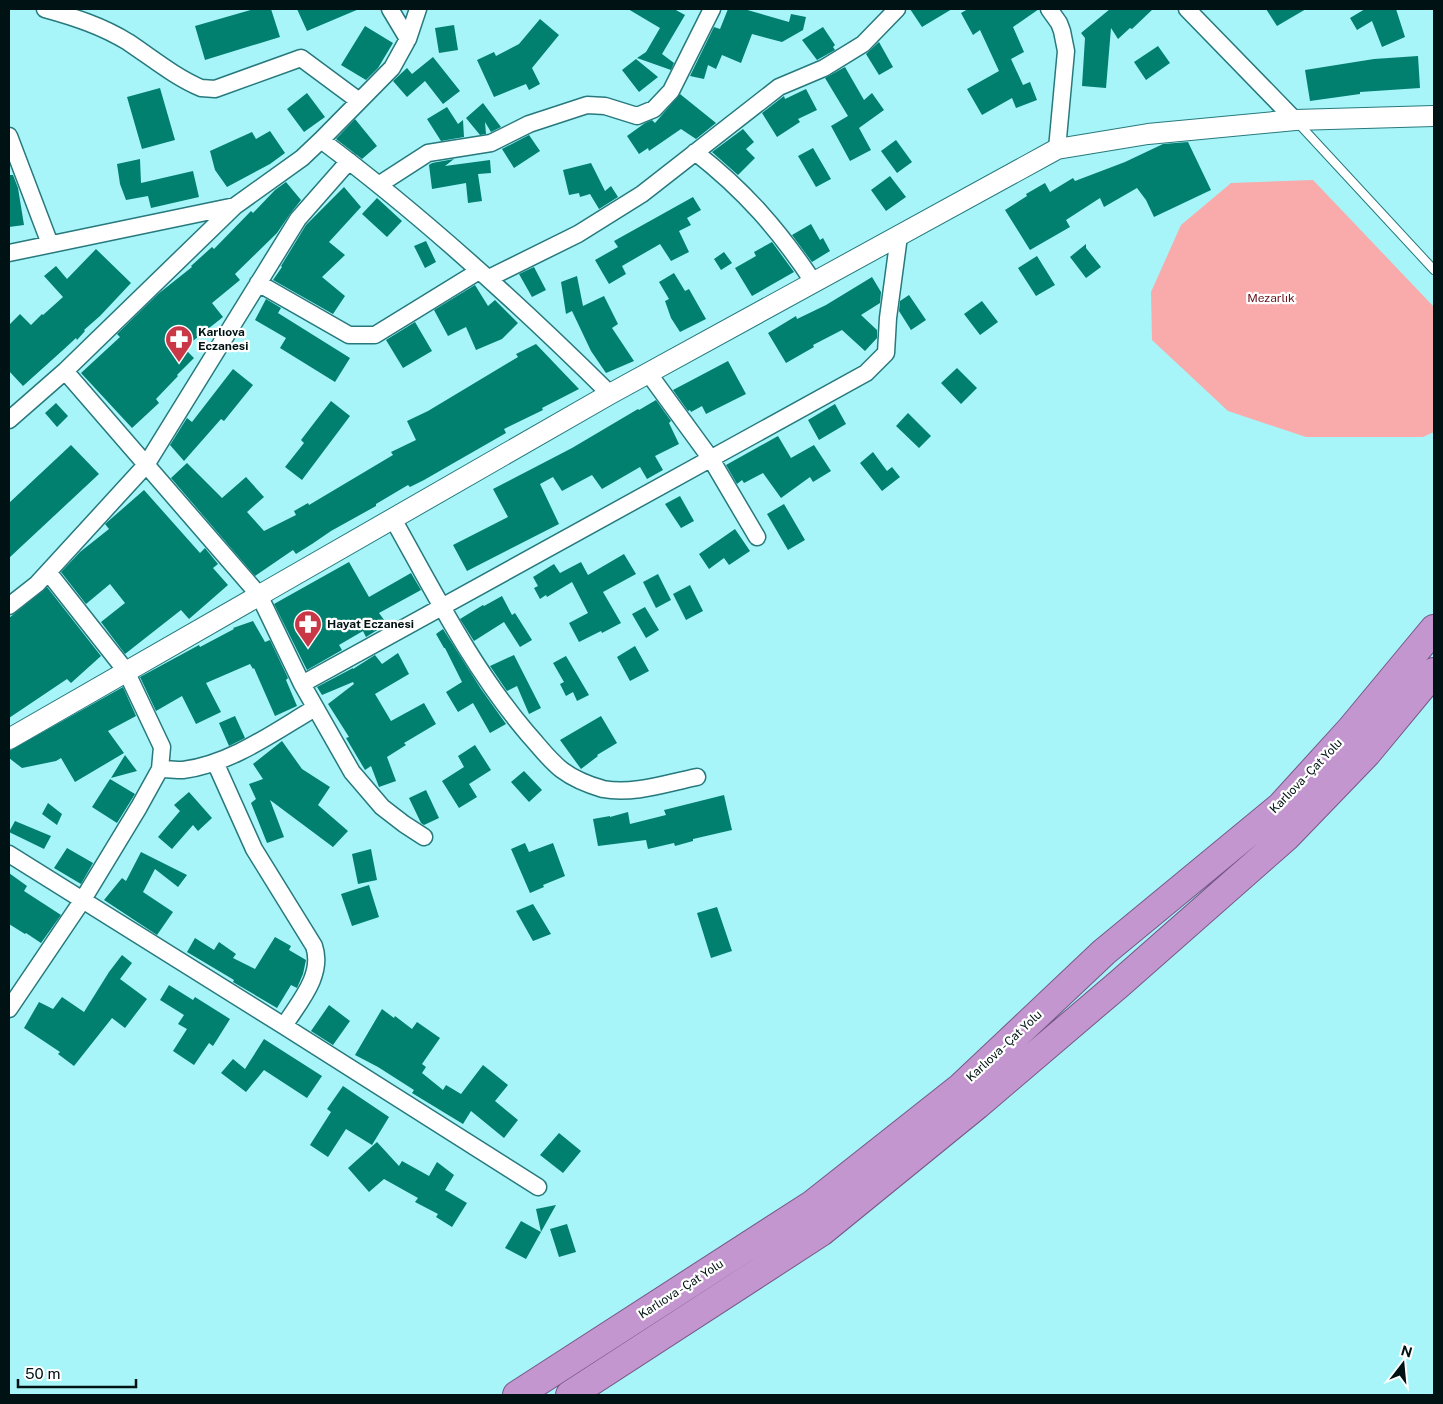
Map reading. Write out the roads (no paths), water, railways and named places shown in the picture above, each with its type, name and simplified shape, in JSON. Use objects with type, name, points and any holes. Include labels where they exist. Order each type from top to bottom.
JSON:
[{"type":"highway","name":"Karlıova - Çat Yolu","points":[[517,1395],[813,1204],[961,1087],[1104,952],[1281,806],[1352,729],[1434,629]]},
{"type":"highway","name":"Karlıova - Çat Yolu","points":[[570,1395],[821,1232],[977,1106],[1286,837],[1367,753],[1434,672]]},
{"type":"street","points":[[45,9],[100,27],[201,88],[215,89],[301,58],[359,101]]},
{"type":"street","points":[[390,9],[408,39]]},
{"type":"street","points":[[9,420],[64,370],[234,206],[302,158],[322,140],[392,68],[408,39],[418,9]]},
{"type":"street","points":[[380,184],[428,153],[491,143],[529,124],[587,105],[605,106],[637,116],[654,109],[671,91],[712,9]]},
{"type":"street","points":[[258,283],[350,336],[375,335],[484,275],[578,234],[642,194],[779,87],[824,68],[863,44],[898,9]]},
{"type":"street","points":[[1049,9],[1059,23],[1066,51],[1057,149]]},
{"type":"street","points":[[1187,9],[1295,120]]},
{"type":"street","points":[[9,739],[610,394],[1057,149],[1148,134],[1295,120],[1434,116]]},
{"type":"street","points":[[9,136],[50,244]]},
{"type":"street","points":[[322,140],[380,184],[484,275],[610,394]]},
{"type":"street","points":[[696,152],[752,202],[774,227],[814,283]]},
{"type":"street","points":[[9,606],[37,584],[146,465],[298,219],[349,161]]},
{"type":"street","points":[[9,253],[234,206]]},
{"type":"street","points":[[302,684],[866,373],[886,353],[888,318],[899,236]]},
{"type":"street","points":[[64,370],[259,595],[315,708],[352,772],[367,792],[396,819],[424,837]]},
{"type":"street","points":[[649,374],[711,459],[757,537]]},
{"type":"street","points":[[393,518],[442,606],[501,699],[535,741],[561,769],[588,784],[618,790],[634,790],[697,777]]},
{"type":"street","points":[[9,1009],[82,901],[139,807],[160,769],[162,747],[126,671],[48,572]]},
{"type":"street","points":[[160,769],[181,770],[215,762],[246,748],[315,708]]},
{"type":"street","points":[[215,762],[254,849],[314,946],[317,954],[316,971],[312,980],[284,1026]]},
{"type":"street","points":[[9,854],[538,1187]]},
{"type":"lane","points":[[1295,120],[1434,270]]},
{"type":"place","name":"Karlıova Eczanesi","points":[[179,363]]},
{"type":"place","name":"Hayat Eczanesi","points":[[308,648]]},
{"type":"park label","name":"Mezarlık","points":[[1271,298]]}]
